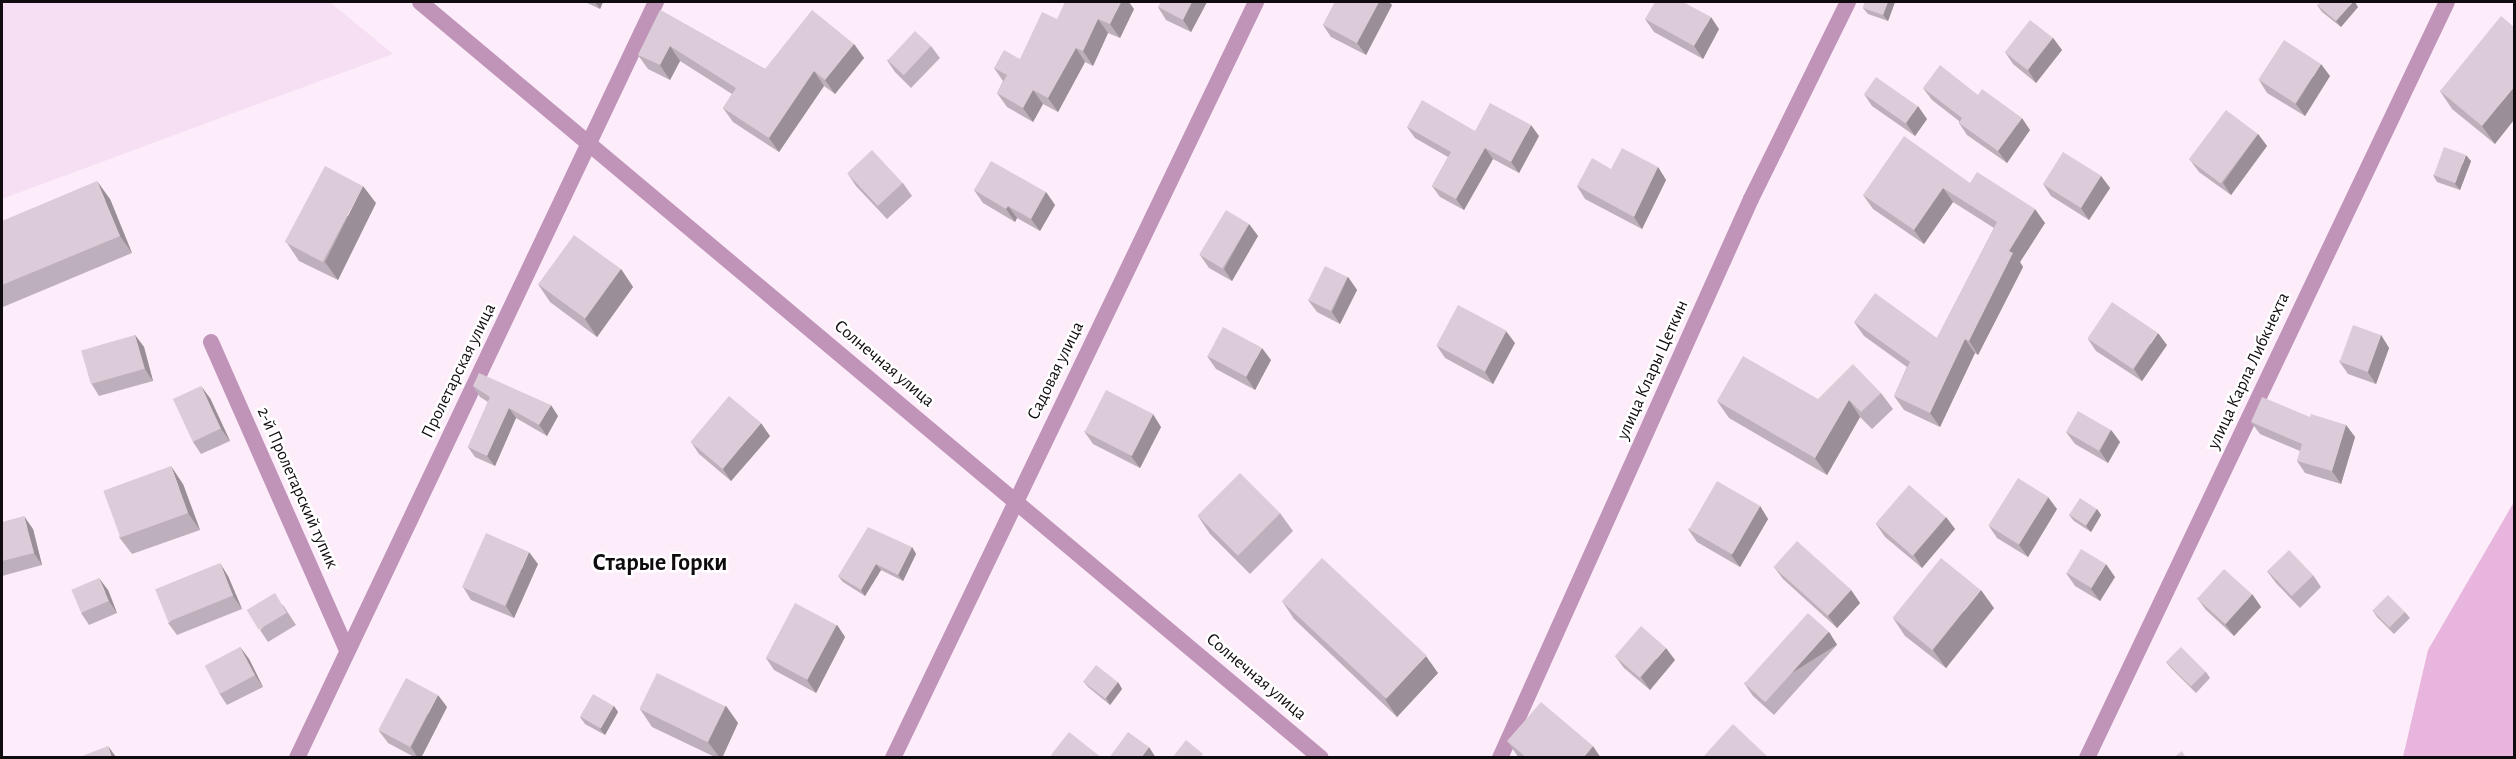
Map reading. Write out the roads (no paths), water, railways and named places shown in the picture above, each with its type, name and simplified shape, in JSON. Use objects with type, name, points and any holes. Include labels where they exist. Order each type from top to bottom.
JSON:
[{"type":"street","name":"Солнечная улица","points":[[420,2],[591,141],[1322,758]]},
{"type":"street","name":"Пролетарская улица","points":[[297,758],[656,2]]},
{"type":"street","name":"Садовая улица","points":[[893,758],[1256,2]]},
{"type":"street","name":"улица Клары Цеткин","points":[[1500,758],[1751,199],[1848,2]]},
{"type":"street","name":"улица Карла Либкнехта","points":[[2087,758],[2446,2]]},
{"type":"street","name":"2-й Пролетарский тупик","points":[[211,342],[347,650]]},
{"type":"district","name":"Старые Горки","points":[[660,564]]}]
